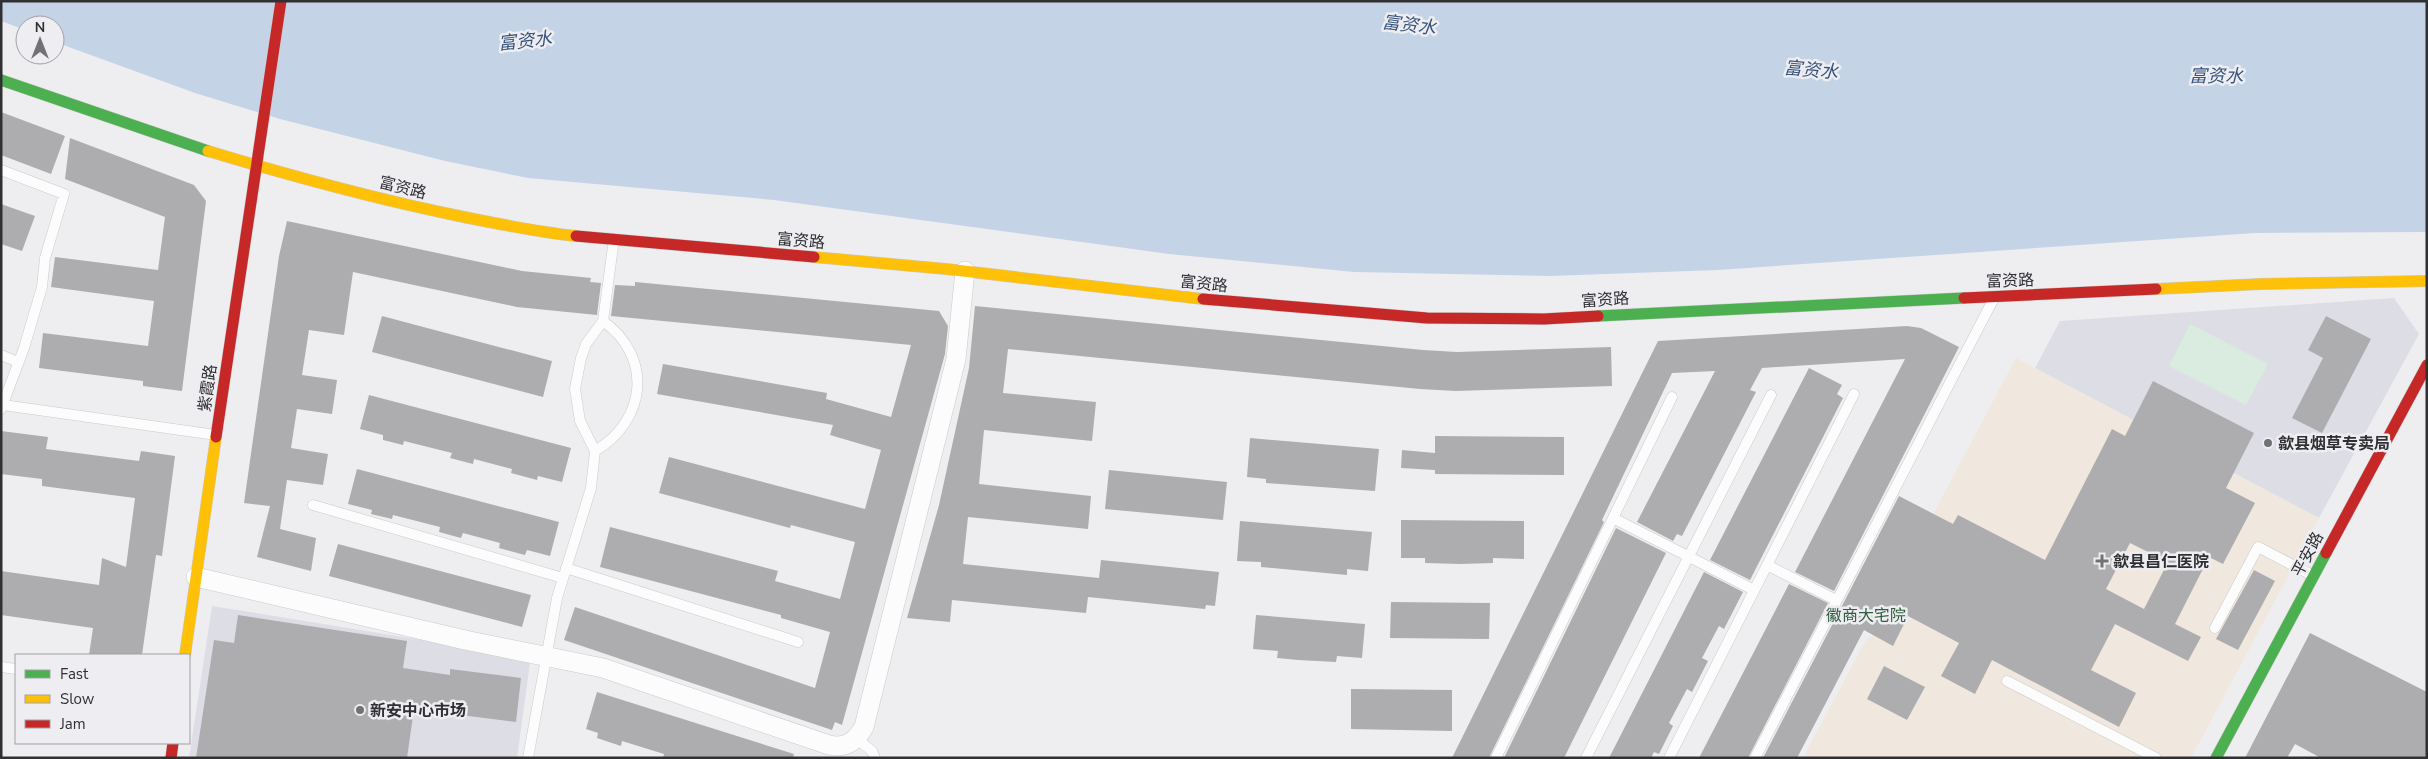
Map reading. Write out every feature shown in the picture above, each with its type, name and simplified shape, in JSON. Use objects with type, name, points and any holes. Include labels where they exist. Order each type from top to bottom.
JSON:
[{"type":"street","name":"紫霞路","points":[[185,654],[281,1]]},
{"type":"street","name":"富资路","points":[[1,80],[143,129],[256,164],[400,204],[454,216],[542,231],[614,239],[965,271],[1206,300],[1372,315],[1447,319],[1574,318],[1671,311],[2281,284],[2427,281]]},
{"type":"street","points":[[196,577],[465,640],[603,668],[829,745],[837,747],[852,743],[857,739],[864,727],[956,359],[965,271]]},
{"type":"street","name":"平安路","points":[[2216,758],[2427,365]]},
{"type":"street","points":[[170,758],[173,744]]},
{"type":"lane","points":[[1,170],[64,194],[45,258],[42,287],[2,407],[216,435]]},
{"type":"lane","points":[[528,758],[557,598],[591,488],[595,451],[580,421],[575,388],[586,344],[603,321],[614,239]]},
{"type":"lane","points":[[1755,758],[1995,297]]},
{"type":"lane","points":[[595,451],[607,444],[626,424],[637,396],[638,382],[634,360],[625,340],[603,321]]},
{"type":"lane","points":[[1,355],[18,362]]},
{"type":"lane","points":[[1669,758],[1854,394]]},
{"type":"lane","points":[[1586,758],[1771,395]]},
{"type":"lane","points":[[1496,758],[1672,397]]},
{"type":"lane","points":[[313,505],[565,573],[798,642]]},
{"type":"lane","points":[[1613,518],[1754,590]]},
{"type":"lane","points":[[2215,628],[2258,547],[2314,576]]},
{"type":"lane","points":[[1767,565],[1836,600]]},
{"type":"lane","points":[[1,667],[15,669]]},
{"type":"lane","points":[[2007,681],[2156,758]]},
{"type":"lane","points":[[857,739],[872,751],[875,758]]},
{"type":"shaded area","name":"歙县烟草专卖局","points":[[2394,298],[2419,334],[2319,518],[2035,368],[2060,321]]},
{"type":"shaded area","name":"歙县昌仁医院","points":[[2016,358],[2319,518],[2191,758],[1803,758],[1867,638],[1912,619],[1885,605]]},
{"type":"shaded area","name":"新安中心市场","points":[[212,606],[422,640],[530,663],[517,758],[189,758]]},
{"type":"green space","points":[[2190,324],[2268,364],[2246,405],[2169,366]]},
{"type":"water","name":"富资水","points":[[1,1],[2427,1],[2427,232],[2255,233],[1718,270],[1550,276],[1354,272],[1169,254],[774,200],[528,178],[445,161],[280,119],[195,93],[65,46],[65,15],[15,15],[15,26],[1,21]]},
{"type":"building","points":[[1,112],[65,136],[51,174],[1,155]]},
{"type":"building","points":[[70,138],[194,185],[206,201],[182,391],[143,386],[143,381],[39,368],[43,333],[148,346],[154,301],[51,287],[55,257],[158,270],[165,217],[65,179]]},
{"type":"building","points":[[1,204],[35,216],[22,251],[1,244]]},
{"type":"building","points":[[287,221],[522,271],[591,278],[590,282],[601,283],[597,315],[517,307],[353,272],[344,335],[309,330],[302,375],[337,380],[332,414],[297,409],[291,448],[328,454],[323,485],[287,480],[280,529],[316,538],[311,571],[257,557],[270,506],[244,503],[279,256]]},
{"type":"building","points":[[635,282],[939,311],[948,326],[945,354],[842,725],[835,722],[832,730],[564,640],[575,607],[815,688],[830,632],[781,618],[781,615],[600,567],[610,527],[778,571],[775,581],[840,599],[855,542],[791,525],[790,528],[659,493],[669,457],[865,509],[881,450],[830,435],[833,425],[657,394],[663,364],[827,393],[826,399],[891,417],[911,345],[611,316],[615,285],[635,286]]},
{"type":"building","points":[[975,306],[1423,350],[1457,352],[1611,347],[1612,386],[1456,391],[1420,389],[1008,349],[1003,393],[1096,402],[1092,441],[984,430],[979,484],[1091,496],[1088,529],[968,517],[963,564],[1099,578],[1101,560],[1219,572],[1215,606],[1206,605],[1205,609],[1088,597],[1086,613],[952,600],[950,622],[907,618],[939,505],[969,368]]},
{"type":"building","points":[[382,316],[552,361],[543,397],[372,352]]},
{"type":"building","points":[[2326,316],[2371,339],[2322,433],[2292,418],[2323,358],[2308,350]]},
{"type":"building","points":[[1907,326],[1921,328],[1959,347],[1834,591],[1795,572],[1905,359],[1762,368],[1750,390],[1756,392],[1682,536],[1677,534],[1673,541],[1637,522],[1715,371],[1672,373],[1602,520],[1604,522],[1489,758],[1452,758],[1658,341]]},
{"type":"building","points":[[1809,368],[1842,385],[1837,394],[1843,398],[1750,580],[1710,560]]},
{"type":"building","points":[[2153,381],[2254,433],[2226,488],[2255,503],[2223,564],[2209,557],[2175,624],[2201,637],[2188,661],[2115,624],[2091,670],[2136,693],[2119,727],[1992,660],[1975,694],[1941,676],[1959,643],[1908,616],[1893,646],[1864,630],[1797,758],[1763,758],[1899,496],[1953,524],[1958,515],[2045,560],[2112,429],[2125,436]],"holes":[[[2130,543],[2168,562],[2144,609],[2106,589]]]},
{"type":"building","points":[[369,395],[571,448],[562,482],[538,476],[537,480],[511,473],[512,469],[474,459],[473,464],[450,458],[452,453],[404,441],[403,445],[383,440],[383,435],[360,429]]},
{"type":"building","points":[[1,431],[48,437],[46,449],[139,461],[141,451],[175,456],[162,556],[156,555],[142,654],[89,654],[93,628],[1,615],[1,571],[99,585],[102,558],[126,567],[135,498],[42,486],[42,479],[1,474]]},
{"type":"building","points":[[1435,436],[1564,437],[1564,475],[1435,474],[1435,470],[1401,468],[1402,450],[1435,453]]},
{"type":"building","points":[[1250,438],[1379,449],[1375,491],[1266,483],[1266,479],[1247,477]]},
{"type":"building","points":[[357,469],[559,522],[550,556],[527,550],[525,555],[499,548],[500,543],[463,533],[461,538],[439,532],[440,527],[393,515],[392,519],[371,514],[372,510],[348,504]]},
{"type":"building","points":[[1109,470],[1227,482],[1223,520],[1105,509]]},
{"type":"building","points":[[1401,520],[1524,521],[1524,559],[1493,558],[1493,563],[1460,564],[1425,563],[1425,558],[1401,558]]},
{"type":"building","points":[[1240,521],[1372,532],[1368,571],[1347,569],[1347,575],[1261,567],[1261,562],[1237,561]]},
{"type":"building","points":[[1616,528],[1666,553],[1564,758],[1504,758]]},
{"type":"building","points":[[338,544],[531,595],[522,627],[329,576]]},
{"type":"building","points":[[2254,570],[2275,581],[2238,650],[2216,639]]},
{"type":"building","points":[[1704,572],[1743,592],[1724,629],[1719,626],[1702,658],[1708,661],[1692,692],[1687,689],[1669,723],[1673,726],[1659,754],[1654,752],[1651,758],[1609,758]]},
{"type":"building","points":[[1789,584],[1828,603],[1748,758],[1699,758]]},
{"type":"building","points":[[1391,602],[1490,603],[1489,639],[1390,638]]},
{"type":"building","name":"新安中心市场","points":[[238,615],[407,641],[403,668],[450,675],[450,669],[521,678],[516,722],[414,709],[407,758],[196,758],[214,640],[234,643]]},
{"type":"building","points":[[1256,615],[1365,624],[1362,658],[1337,656],[1336,662],[1298,660],[1277,658],[1278,651],[1253,649]]},
{"type":"building","points":[[2310,633],[2427,692],[2427,758],[2321,758],[2295,744],[2287,758],[2245,758]]},
{"type":"building","points":[[1884,666],[1925,687],[1907,720],[1867,699]]},
{"type":"building","points":[[1351,689],[1452,690],[1452,731],[1351,729]]},
{"type":"building","points":[[597,692],[794,754],[793,758],[663,758],[664,754],[622,741],[621,746],[597,738],[598,733],[586,729]]},
{"type":"traffic: fast","points":[[1,80],[208,151]]},
{"type":"traffic: fast","points":[[1598,316],[1964,298]]},
{"type":"traffic: fast","points":[[2216,758],[2326,553]]},
{"type":"traffic: slow","points":[[208,151],[365,195],[503,225],[576,236]]},
{"type":"traffic: slow","points":[[814,257],[946,269],[1203,299]]},
{"type":"traffic: slow","points":[[2156,289],[2261,284],[2427,281]]},
{"type":"traffic: slow","points":[[185,654],[216,437]]},
{"type":"traffic: jam","points":[[216,437],[281,1]]},
{"type":"traffic: jam","points":[[576,236],[814,257]]},
{"type":"traffic: jam","points":[[1964,298],[2156,289]]},
{"type":"traffic: jam","points":[[1203,299],[1427,318],[1544,319],[1598,316]]},
{"type":"traffic: jam","points":[[2326,553],[2427,365]]},
{"type":"traffic: jam","points":[[171,758],[173,744]]},
{"type":"place","name":"歙县烟草专卖局","points":[[2268,443]]},
{"type":"place","name":"歙县昌仁医院","points":[[2102,561]]},
{"type":"place","name":"新安中心市场","points":[[360,710]]},
{"type":"park label","name":"徽商大宅院","points":[[1866,615]]}]
